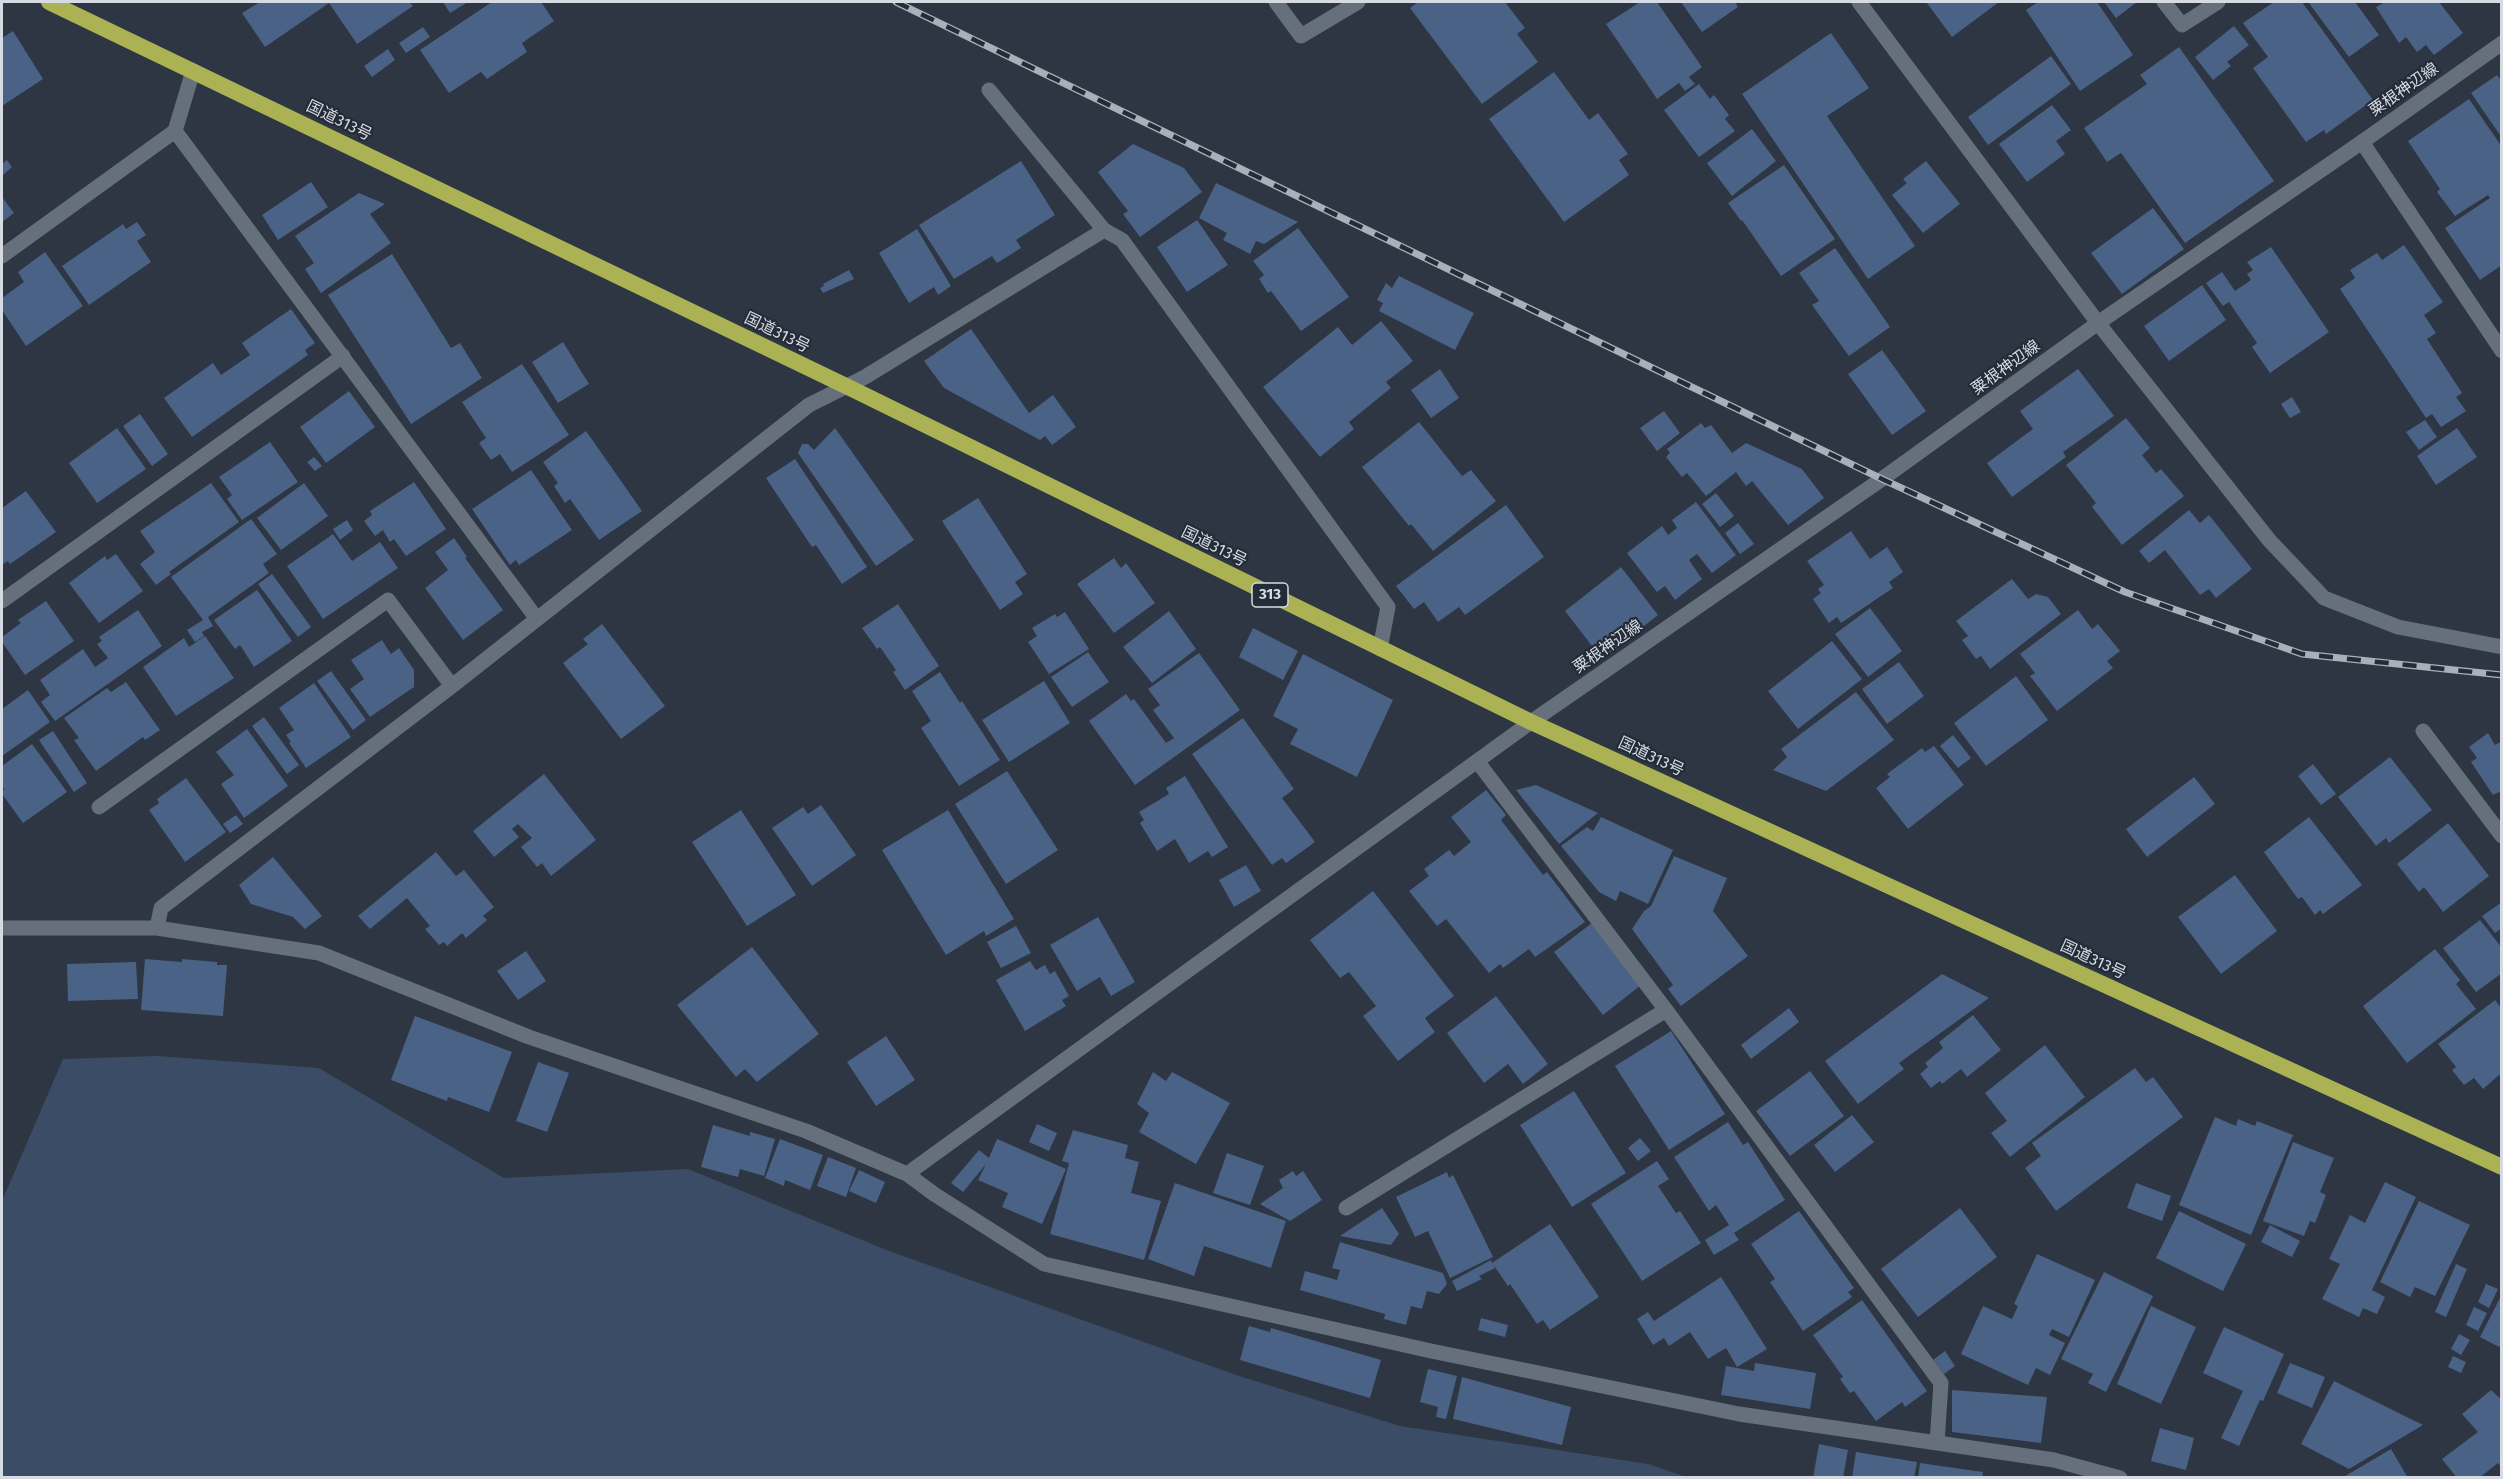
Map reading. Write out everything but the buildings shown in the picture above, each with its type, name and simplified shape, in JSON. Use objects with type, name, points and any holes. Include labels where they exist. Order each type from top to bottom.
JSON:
[{"type":"highway","name":"国道313号","points":[[49,2],[848,387],[1530,722],[2502,1167]]},
{"type":"street","points":[[1276,2],[1301,36],[1358,2]]},
{"type":"street","points":[[1859,2],[2098,323],[2269,540],[2324,598],[2398,627],[2502,647]]},
{"type":"street","points":[[2164,2],[2182,25],[2218,2]]},
{"type":"street","name":"粟根神辺線","points":[[907,1174],[1530,722],[1882,479],[2098,323],[2362,142],[2502,42]]},
{"type":"street","points":[[2,256],[175,130],[193,71]]},
{"type":"street","points":[[989,90],[1104,230],[1122,240],[1388,607],[1380,649]]},
{"type":"street","points":[[175,130],[537,619]]},
{"type":"street","points":[[2362,142],[2502,351]]},
{"type":"street","points":[[157,928],[162,908],[452,686],[809,405],[848,387],[1104,230]]},
{"type":"street","points":[[2,601],[343,356]]},
{"type":"street","points":[[99,807],[388,600],[452,686]]},
{"type":"street","points":[[2423,731],[2502,836]]},
{"type":"street","points":[[1477,761],[1666,1010],[1941,1383],[1937,1443]]},
{"type":"street","points":[[2,928],[157,928],[319,953],[529,1037],[806,1131],[907,1174],[934,1194],[1044,1264],[1431,1351],[1739,1414],[2054,1460],[2120,1478]]},
{"type":"street","points":[[1347,1208],[1666,1010]]},
{"type":"shaded area","points":[[157,1056],[319,1068],[504,1178],[688,1169],[889,1251],[1236,1375],[1400,1426],[1648,1464],[1686,1477],[2,1477],[2,1201],[63,1059]]},
{"type":"railway","points":[[896,2],[1882,479],[2125,592],[2302,654],[2502,675]]}]
